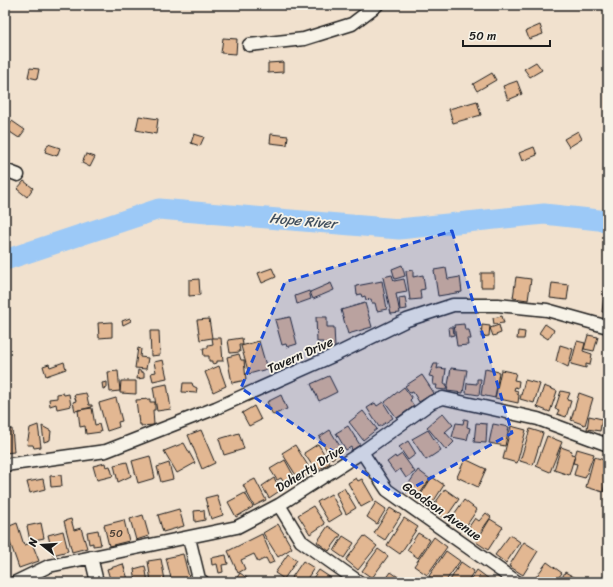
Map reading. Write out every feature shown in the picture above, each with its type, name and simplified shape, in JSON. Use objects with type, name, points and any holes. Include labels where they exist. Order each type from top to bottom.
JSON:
[{"type":"street","points":[[249,45],[304,39],[352,24],[377,5]]},
{"type":"street","points":[[5,170],[18,176]]},
{"type":"street","name":"Tavern Drive","points":[[5,465],[106,451],[216,408],[337,354],[407,320],[453,305],[498,305],[547,310],[608,326]]},
{"type":"street","name":"Doherty Drive","points":[[16,582],[49,566],[91,556],[189,538],[237,526],[279,505],[362,452],[432,402],[443,398],[538,419],[608,445]]},
{"type":"street","name":"Goodson Avenue","points":[[362,452],[387,490],[517,582]]},
{"type":"street","points":[[279,505],[301,541],[359,582]]},
{"type":"street","points":[[189,538],[199,579],[203,582]]},
{"type":"street","points":[[91,556],[97,582]]},
{"type":"highlighted area","points":[[452,231],[512,433],[398,496],[241,388],[285,282]]},
{"type":"building","points":[[540,25],[543,34],[529,39],[526,31]]},
{"type":"building","points":[[223,38],[237,39],[236,54],[221,53]]},
{"type":"building","points":[[283,62],[283,72],[268,73],[268,63]]},
{"type":"building","points":[[536,62],[542,70],[530,77],[524,69]]},
{"type":"building","points":[[30,68],[39,69],[37,79],[28,77]]},
{"type":"building","points":[[492,73],[496,80],[477,91],[473,84]]},
{"type":"building","points":[[517,81],[522,94],[508,100],[503,86]]},
{"type":"building","points":[[477,101],[481,115],[453,123],[449,109]]},
{"type":"building","points":[[139,116],[158,119],[156,134],[136,130]]},
{"type":"building","points":[[12,121],[25,130],[19,138],[7,130]]},
{"type":"building","points":[[578,131],[582,139],[569,147],[564,139]]},
{"type":"building","points":[[194,134],[204,137],[200,146],[191,143]]},
{"type":"building","points":[[271,134],[288,136],[287,145],[270,143]]},
{"type":"building","points":[[48,144],[60,148],[57,156],[45,152]]},
{"type":"building","points":[[534,147],[537,155],[522,161],[519,153]]},
{"type":"building","points":[[86,154],[95,157],[90,167],[82,163]]},
{"type":"building","points":[[24,181],[33,188],[27,197],[17,189]]},
{"type":"building","points":[[608,262],[608,312],[602,312]]},
{"type":"building","points":[[402,265],[405,276],[395,279],[392,269]]},
{"type":"building","points":[[272,268],[276,277],[262,283],[258,273]]},
{"type":"building","points":[[446,268],[448,279],[460,277],[462,292],[438,296],[434,270]]},
{"type":"building","points":[[413,270],[413,277],[423,275],[425,289],[420,290],[421,299],[410,300],[406,271]]},
{"type":"building","points":[[481,273],[494,273],[494,287],[481,287]]},
{"type":"building","points":[[392,275],[394,281],[404,279],[407,292],[396,294],[400,313],[391,314],[383,277]]},
{"type":"building","points":[[516,277],[531,279],[528,300],[513,298]]},
{"type":"building","points":[[199,279],[200,295],[189,296],[189,280]]},
{"type":"building","points":[[382,281],[387,309],[377,311],[375,303],[372,303],[371,299],[366,300],[365,296],[362,297],[361,294],[357,295],[356,286]]},
{"type":"building","points":[[331,283],[334,290],[313,299],[310,292]]},
{"type":"building","points":[[552,283],[569,285],[567,300],[550,298]]},
{"type":"building","points":[[309,291],[311,299],[297,304],[295,296]]},
{"type":"building","points":[[405,297],[407,309],[400,310],[399,298]]},
{"type":"building","points":[[365,303],[372,327],[348,334],[341,310]]},
{"type":"building","points":[[502,316],[504,323],[494,324],[493,318]]},
{"type":"building","points":[[290,317],[297,344],[287,347],[286,344],[282,345],[275,320]]},
{"type":"building","points":[[316,317],[327,317],[327,327],[334,327],[335,348],[323,348],[323,342],[317,342]]},
{"type":"building","points":[[130,318],[131,321],[123,325],[122,321]]},
{"type":"building","points":[[209,319],[212,338],[200,340],[197,320]]},
{"type":"building","points":[[112,322],[112,337],[99,338],[98,323]]},
{"type":"building","points":[[464,324],[465,330],[469,330],[471,339],[467,339],[468,345],[457,346],[454,325]]},
{"type":"building","points":[[545,324],[554,330],[548,339],[539,333]]},
{"type":"building","points":[[482,325],[490,326],[489,336],[481,337]]},
{"type":"building","points":[[499,325],[501,333],[493,336],[490,328]]},
{"type":"building","points":[[449,327],[453,327],[454,335],[450,336]]},
{"type":"building","points":[[150,331],[159,331],[160,355],[151,356]]},
{"type":"building","points":[[518,331],[525,332],[524,339],[517,339]]},
{"type":"building","points":[[588,335],[598,337],[594,351],[584,349]]},
{"type":"building","points":[[212,338],[221,338],[223,361],[217,361],[217,363],[212,364],[212,361],[209,361],[209,356],[204,356],[203,348],[208,348],[208,345],[213,344]]},
{"type":"building","points":[[242,338],[243,345],[239,345],[240,352],[230,353],[228,340]]},
{"type":"building","points":[[259,341],[267,369],[249,374],[241,346]]},
{"type":"building","points":[[577,341],[585,343],[583,351],[592,354],[590,365],[586,364],[586,368],[571,364]]},
{"type":"building","points":[[560,345],[573,349],[568,367],[556,361]]},
{"type":"building","points":[[138,348],[141,349],[140,357],[148,358],[146,369],[135,368]]},
{"type":"building","points":[[239,354],[241,360],[244,360],[246,380],[232,383],[227,357]]},
{"type":"building","points":[[608,356],[608,368],[605,367]]},
{"type":"building","points":[[163,360],[167,378],[153,381],[151,373],[156,372],[154,362]]},
{"type":"building","points":[[64,362],[66,369],[46,376],[43,366],[49,364],[50,367]]},
{"type":"building","points":[[434,364],[438,364],[437,369],[446,369],[444,384],[447,384],[446,390],[436,389],[437,385],[433,385],[434,377],[429,376]]},
{"type":"building","points":[[219,366],[226,386],[213,392],[205,372]]},
{"type":"building","points":[[451,368],[467,370],[463,393],[447,391]]},
{"type":"building","points":[[485,369],[499,372],[495,398],[481,395]]},
{"type":"building","points":[[138,370],[144,373],[144,378],[137,379]]},
{"type":"building","points":[[501,370],[516,373],[514,380],[519,381],[518,388],[515,387],[514,390],[518,391],[518,403],[495,398]]},
{"type":"building","points":[[118,371],[120,391],[110,392],[108,372]]},
{"type":"building","points":[[422,375],[434,393],[419,402],[413,392],[410,393],[405,386]]},
{"type":"building","points":[[329,376],[337,392],[319,401],[311,384]]},
{"type":"building","points":[[477,379],[481,379],[479,395],[466,393],[467,383],[477,384]]},
{"type":"building","points":[[525,380],[540,384],[534,403],[520,399]]},
{"type":"building","points":[[121,381],[136,381],[136,394],[120,393]]},
{"type":"building","points":[[107,382],[107,388],[103,389],[102,383]]},
{"type":"building","points":[[183,383],[192,383],[193,386],[197,388],[196,393],[182,392]]},
{"type":"building","points":[[167,384],[171,409],[157,411],[153,387]]},
{"type":"building","points":[[544,386],[557,391],[550,412],[537,407]]},
{"type":"building","points":[[404,387],[412,398],[410,400],[414,406],[397,418],[385,402]]},
{"type":"building","points":[[561,391],[570,393],[567,400],[571,401],[566,417],[557,414],[559,410],[555,409]]},
{"type":"building","points":[[63,393],[64,395],[69,394],[71,406],[57,409],[56,404],[50,406],[49,399],[57,398],[57,394]]},
{"type":"building","points":[[86,393],[89,405],[92,405],[92,407],[75,411],[73,402],[76,401],[74,395]]},
{"type":"building","points":[[579,393],[593,398],[585,425],[571,420]]},
{"type":"building","points":[[281,395],[287,409],[273,415],[267,402]]},
{"type":"building","points":[[116,398],[122,421],[118,422],[119,427],[107,431],[99,403]]},
{"type":"building","points":[[150,399],[150,402],[155,402],[155,410],[153,410],[154,425],[141,426],[141,424],[139,424],[136,400]]},
{"type":"building","points":[[383,402],[393,418],[379,427],[367,408],[375,403],[377,406]]},
{"type":"building","points":[[254,406],[261,420],[249,426],[242,413]]},
{"type":"building","points":[[92,408],[95,425],[99,424],[101,432],[86,434],[85,426],[80,427],[78,410]]},
{"type":"building","points":[[363,411],[377,429],[363,440],[349,422]]},
{"type":"building","points":[[443,413],[453,425],[445,432],[454,442],[446,450],[427,427]]},
{"type":"building","points":[[608,414],[608,434],[603,433]]},
{"type":"building","points":[[589,416],[602,419],[600,431],[587,429]]},
{"type":"building","points":[[464,419],[468,420],[467,427],[470,428],[467,440],[452,437],[456,423],[463,424]]},
{"type":"building","points":[[476,423],[487,424],[486,443],[474,442]]},
{"type":"building","points":[[493,424],[509,427],[505,446],[489,443]]},
{"type":"building","points":[[38,425],[41,447],[34,448],[33,445],[27,445],[30,428]]},
{"type":"building","points":[[42,426],[51,431],[50,440],[44,442]]},
{"type":"building","points":[[348,426],[360,445],[352,450],[351,447],[346,450],[336,433]]},
{"type":"building","points":[[511,426],[526,430],[517,463],[503,459]]},
{"type":"building","points":[[12,429],[14,452],[5,453],[5,430]]},
{"type":"building","points":[[530,429],[543,433],[533,465],[520,461]]},
{"type":"building","points":[[201,430],[215,463],[202,469],[188,435]]},
{"type":"building","points":[[330,430],[343,451],[332,459],[319,437]]},
{"type":"building","points":[[428,430],[441,450],[426,460],[412,439]]},
{"type":"building","points":[[239,433],[244,449],[224,455],[219,439]]},
{"type":"building","points":[[547,436],[562,442],[550,472],[536,466]]},
{"type":"building","points":[[408,441],[416,454],[408,460],[399,447]]},
{"type":"building","points":[[184,443],[195,463],[177,473],[164,451]]},
{"type":"building","points":[[318,444],[330,463],[316,471],[304,453]]},
{"type":"building","points":[[295,445],[312,472],[299,480],[282,453]]},
{"type":"building","points":[[561,447],[572,451],[571,454],[575,455],[569,475],[554,470]]},
{"type":"building","points":[[577,449],[594,454],[585,478],[574,475],[577,464],[573,463]]},
{"type":"building","points":[[402,454],[415,472],[406,478],[400,469],[395,473],[387,462],[395,456],[396,458]]},
{"type":"building","points":[[150,456],[155,478],[138,483],[132,461]]},
{"type":"building","points":[[594,457],[608,461],[608,473],[603,492],[586,487]]},
{"type":"building","points":[[465,459],[486,469],[478,487],[457,477]]},
{"type":"building","points":[[285,460],[296,480],[286,486],[281,478],[277,480],[270,469]]},
{"type":"building","points":[[127,462],[131,476],[118,482],[114,465]]},
{"type":"building","points":[[105,463],[106,467],[110,466],[113,476],[97,480],[93,466]]},
{"type":"building","points":[[169,463],[173,479],[161,482],[157,467]]},
{"type":"building","points":[[418,470],[430,479],[417,498],[405,489]]},
{"type":"building","points":[[61,475],[62,486],[51,487],[50,476]]},
{"type":"building","points":[[432,477],[444,485],[430,507],[418,499]]},
{"type":"building","points":[[274,478],[281,490],[269,498],[262,486]]},
{"type":"building","points":[[356,478],[358,481],[362,479],[374,500],[361,507],[348,483]]},
{"type":"building","points":[[43,479],[45,489],[30,493],[27,482]]},
{"type":"building","points":[[255,479],[266,500],[254,506],[243,485]]},
{"type":"building","points":[[344,488],[356,508],[346,514],[336,493]]},
{"type":"building","points":[[445,489],[459,499],[445,519],[431,509]]},
{"type":"building","points":[[245,493],[253,507],[236,517],[228,502]]},
{"type":"building","points":[[331,494],[342,514],[329,522],[317,502]]},
{"type":"building","points":[[217,495],[223,515],[211,519],[205,498]]},
{"type":"building","points":[[464,500],[477,510],[464,529],[450,520]]},
{"type":"building","points":[[376,502],[386,509],[377,524],[367,517]]},
{"type":"building","points":[[313,506],[325,524],[310,534],[298,515]]},
{"type":"building","points":[[390,508],[401,515],[385,540],[374,533]]},
{"type":"building","points":[[179,509],[184,526],[163,532],[158,515]]},
{"type":"building","points":[[204,510],[205,520],[195,522],[194,511]]},
{"type":"building","points":[[486,513],[491,517],[476,538],[466,531],[475,518],[479,521]]},
{"type":"building","points":[[143,515],[149,536],[136,540],[130,519]]},
{"type":"building","points":[[404,518],[418,527],[400,554],[387,545]]},
{"type":"building","points":[[71,519],[74,530],[81,528],[87,548],[72,552],[64,521]]},
{"type":"building","points":[[490,519],[503,527],[488,550],[476,542]]},
{"type":"building","points":[[124,520],[129,541],[109,546],[104,525]]},
{"type":"building","points":[[17,523],[24,545],[32,543],[39,561],[19,568],[5,528]]},
{"type":"building","points":[[41,523],[44,538],[30,541],[27,526]]},
{"type":"building","points":[[278,524],[292,548],[278,557],[263,533]]},
{"type":"building","points":[[328,526],[341,535],[329,551],[317,542]]},
{"type":"building","points":[[98,530],[101,545],[93,546],[93,543],[89,544],[87,532]]},
{"type":"building","points":[[63,531],[68,551],[53,555],[48,535]]},
{"type":"building","points":[[418,533],[430,540],[418,558],[407,550]]},
{"type":"building","points":[[262,534],[274,562],[269,564],[266,558],[258,562],[254,554],[241,560],[245,569],[238,573],[228,551]]},
{"type":"building","points":[[510,535],[520,542],[506,563],[495,555]]},
{"type":"building","points":[[343,536],[354,543],[344,558],[334,551]]},
{"type":"building","points":[[364,536],[377,546],[358,570],[346,560]]},
{"type":"building","points":[[434,537],[447,547],[427,575],[414,566]]},
{"type":"building","points":[[524,542],[538,551],[523,575],[509,566]]},
{"type":"building","points":[[378,549],[388,556],[372,578],[362,571]]},
{"type":"building","points":[[446,551],[460,561],[445,582],[438,582],[429,576]]},
{"type":"building","points":[[183,554],[189,577],[172,582],[166,558]]},
{"type":"building","points":[[288,554],[297,560],[284,579],[275,573]]},
{"type":"building","points":[[226,555],[228,564],[222,565],[223,572],[219,573],[217,564],[212,565],[211,558]]},
{"type":"building","points":[[161,559],[165,580],[151,582],[148,561]]},
{"type":"building","points":[[303,561],[314,568],[305,582],[292,582],[290,580]]},
{"type":"building","points":[[461,562],[474,571],[467,582],[449,582]]},
{"type":"building","points":[[547,562],[562,573],[555,582],[534,582],[533,581]]},
{"type":"building","points":[[123,564],[129,582],[111,582],[107,569]]},
{"type":"building","points":[[145,566],[148,582],[136,582],[134,569]]},
{"type":"building","points":[[319,570],[331,578],[328,582],[310,582]]},
{"type":"building","points":[[477,570],[489,579],[487,582],[469,582]]},
{"type":"building","points":[[391,572],[401,579],[399,582],[384,582]]},
{"type":"building","points":[[565,572],[576,578],[574,582],[560,582]]},
{"type":"building","points":[[240,573],[251,581],[234,582]]},
{"type":"waterway","name":"Hope River","points":[[5,260],[159,209],[399,229],[544,214],[608,221]]}]
